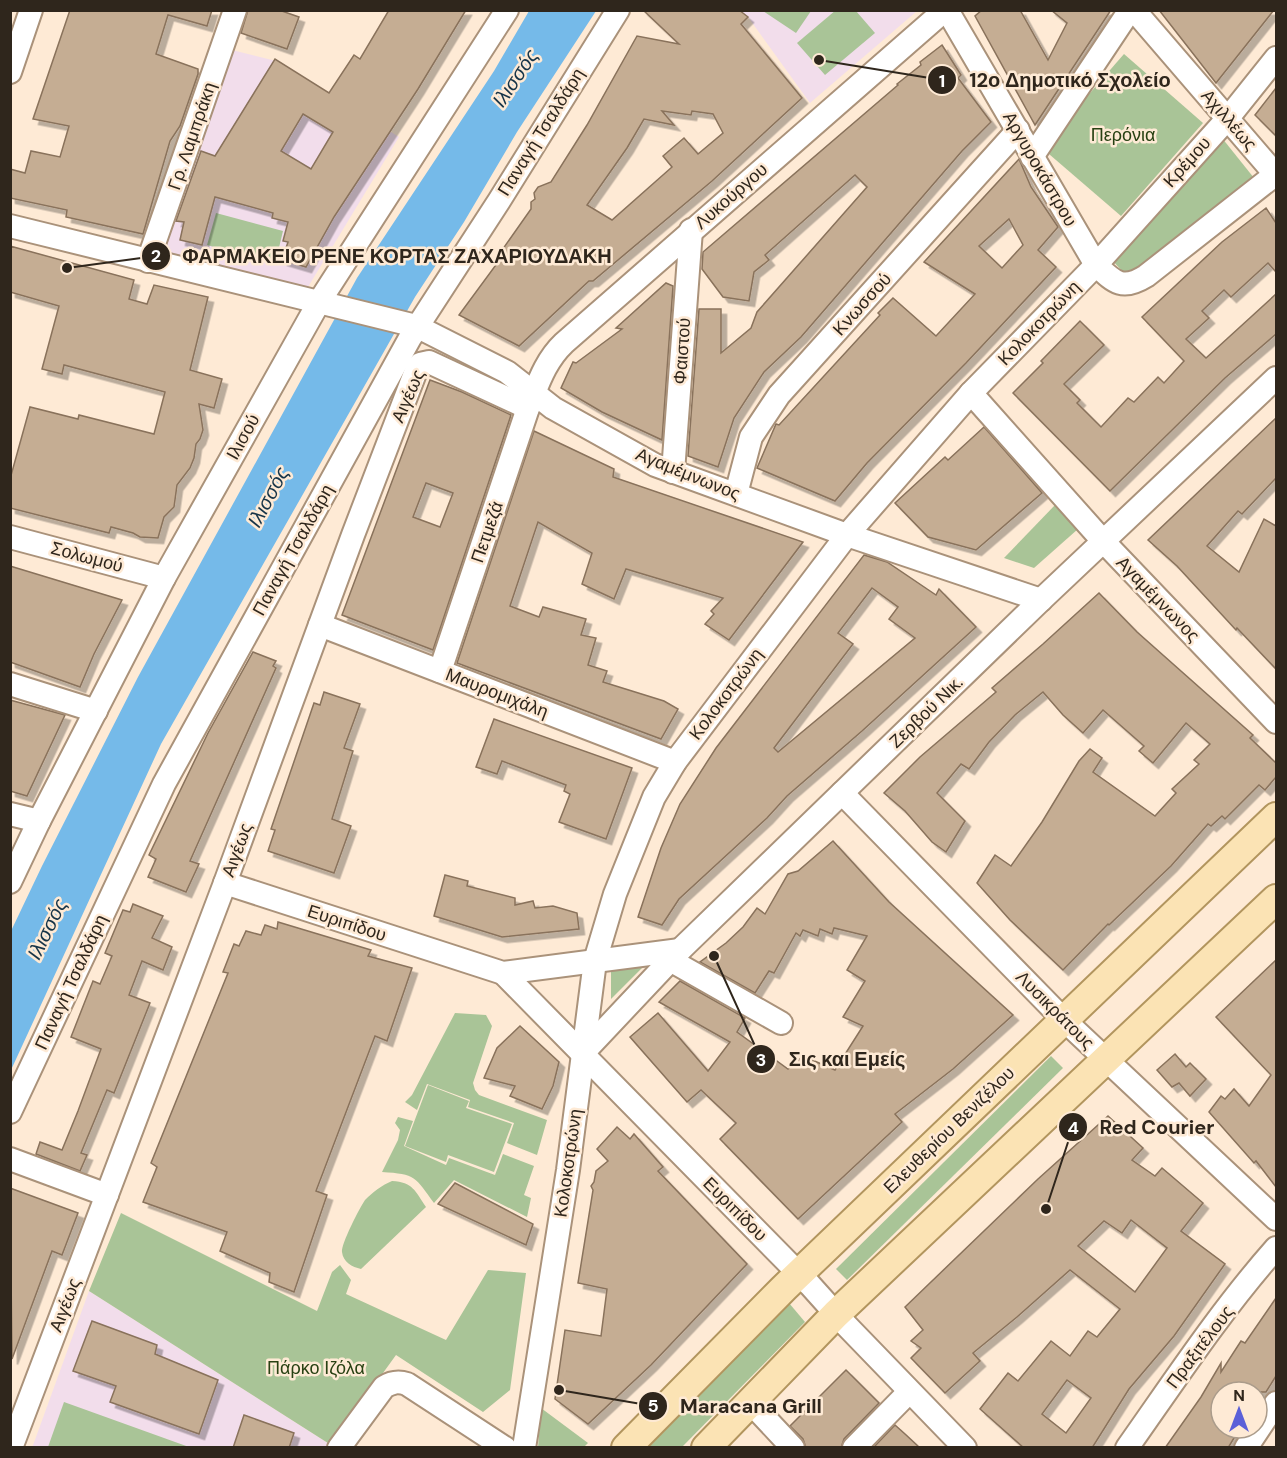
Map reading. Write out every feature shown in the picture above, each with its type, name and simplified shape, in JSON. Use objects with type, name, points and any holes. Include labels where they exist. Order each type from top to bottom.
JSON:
[{"type":"main road","name":"Ελευθερίου Βενιζέλου","points":[[626,1448],[800,1274],[1276,817]]},
{"type":"main road","points":[[706,1448],[836,1314],[1276,899]]},
{"type":"street","points":[[10,72],[31,10]]},
{"type":"street","name":"Γρ. Λαμπράκη","points":[[148,261],[236,10]]},
{"type":"street","name":"Ιλισού","points":[[10,882],[164,578],[507,10]]},
{"type":"street","name":"Παναγή Τσαλδάρη","points":[[10,1112],[164,784],[410,325],[499,201],[618,10]]},
{"type":"street","name":"Αργυροκάστρου","points":[[946,10],[1096,265]]},
{"type":"street","name":"Λυκούργου","points":[[531,400],[546,366],[558,348],[946,10]]},
{"type":"street","points":[[1032,157],[1132,10]]},
{"type":"street","name":"Αχιλλέως","points":[[1132,10],[1276,174]]},
{"type":"street","name":"Κρέμου","points":[[1096,265],[1228,118],[1276,58]]},
{"type":"street","name":"Κνωσσού","points":[[736,494],[752,437],[779,395],[1018,130]]},
{"type":"street","name":"Κολοκοτρώνη","points":[[525,1448],[568,1170],[595,961],[615,894],[654,797],[675,762],[847,535],[971,393],[1096,265],[1116,282],[1126,284],[1136,282],[1276,174]]},
{"type":"street","name":"Αγαμέμνωνος","points":[[10,226],[410,325],[507,372],[531,400],[553,408],[655,465],[847,535],[1041,600]]},
{"type":"street","name":"Φαιστού","points":[[673,472],[691,230]]},
{"type":"street","name":"Αιγέως","points":[[11,1448],[419,364],[429,362],[531,400]]},
{"type":"street","name":"Ζερβού Νικ.","points":[[582,1053],[675,955],[1102,541],[1276,378]]},
{"type":"street","name":"Αγαμέμνωνος","points":[[971,393],[1102,541],[1276,722]]},
{"type":"street","name":"Πετμεζά","points":[[440,671],[531,400]]},
{"type":"street","name":"Σολωμού","points":[[10,537],[164,578]]},
{"type":"street","name":"Μαυρομιχάλη","points":[[320,625],[675,762]]},
{"type":"street","points":[[10,684],[96,711]]},
{"type":"street","name":"Λυσικράτους","points":[[842,793],[1064,1020],[1276,1219]]},
{"type":"street","points":[[10,814],[39,821]]},
{"type":"street","name":"Ευριπίδου","points":[[225,883],[503,973],[595,961],[675,955]]},
{"type":"street","points":[[675,955],[781,1023]]},
{"type":"street","name":"Ευριπίδου","points":[[503,973],[800,1274],[909,1392],[951,1443]]},
{"type":"street","points":[[10,1159],[107,1195]]},
{"type":"street","name":"Πραξιτέλους","points":[[1127,1448],[1197,1349],[1276,1248]]},
{"type":"street","points":[[339,1448],[384,1387],[390,1383],[399,1382],[407,1384],[505,1448]]},
{"type":"street","points":[[854,1448],[909,1392]]},
{"type":"street","points":[[750,1402],[793,1448]]},
{"type":"street","points":[[1246,1448],[1276,1406]]},
{"type":"shaded area","points":[[739,11],[917,11],[810,103],[748,17]]},
{"type":"shaded area","points":[[228,49],[280,62],[399,137],[308,287],[159,250]]},
{"type":"shaded area","points":[[89,1291],[331,1445],[328,1448],[32,1448]]},
{"type":"green space","points":[[836,10],[856,11],[875,33],[825,75],[797,43]]},
{"type":"green space","points":[[763,11],[811,11],[796,33]]},
{"type":"green space","name":"Περόνια","points":[[1124,54],[1203,123],[1121,216],[1042,148]]},
{"type":"green space","points":[[1222,138],[1258,183],[1128,277],[1108,256]]},
{"type":"green space","points":[[216,213],[283,231],[275,264],[207,245]]},
{"type":"green space","points":[[1056,504],[1078,529],[1034,568],[1004,558]]},
{"type":"green space","points":[[645,965],[611,999],[611,970]]},
{"type":"green space","points":[[455,1013],[486,1015],[492,1026],[473,1083],[479,1095],[547,1120],[537,1155],[507,1143],[514,1123],[468,1107],[470,1100],[427,1084],[417,1110],[405,1102],[412,1095]]},
{"type":"green space","points":[[1051,1056],[1063,1068],[847,1280],[836,1269]]},
{"type":"green space","points":[[428,1085],[469,1101],[466,1108],[512,1124],[494,1172],[448,1155],[446,1162],[405,1146]]},
{"type":"green space","points":[[398,1117],[413,1121],[404,1146],[446,1165],[449,1158],[495,1175],[503,1154],[534,1166],[524,1195],[531,1198],[527,1217],[454,1180],[434,1203],[414,1178],[382,1172],[398,1140],[400,1130],[395,1123]]},
{"type":"green space","points":[[392,1181],[409,1185],[426,1207],[361,1269],[354,1267],[346,1261],[342,1248],[355,1217],[365,1200]]},
{"type":"green space","name":"Πάρκο Ιζόλα","points":[[121,1213],[317,1311],[332,1272],[340,1265],[351,1280],[346,1294],[446,1340],[488,1270],[526,1273],[510,1390],[483,1412],[396,1355],[331,1445],[89,1291]]},
{"type":"green space","points":[[789,1303],[805,1322],[682,1447],[648,1448]]},
{"type":"green space","points":[[64,1402],[189,1447],[48,1447]]},
{"type":"green space","points":[[541,1408],[588,1443],[584,1447],[538,1448]]},
{"type":"water","name":"Ιλισσός","points":[[529,11],[596,11],[517,132],[464,222],[415,297],[161,744],[11,1070],[11,931],[42,866],[138,677],[357,278],[494,71]]},
{"type":"building","points":[[70,10],[212,10],[207,26],[168,15],[156,54],[198,69],[198,74],[180,126],[170,141],[143,234],[66,217],[67,210],[10,198],[10,169],[25,173],[31,151],[60,157],[69,126],[33,119]]},
{"type":"building","points":[[248,10],[279,10],[299,17],[287,49],[241,33]]},
{"type":"building","points":[[389,10],[466,10],[418,89],[334,217],[306,267],[282,260],[288,242],[283,241],[288,222],[272,218],[273,213],[215,197],[202,245],[180,240],[184,222],[176,221],[201,151],[215,156],[275,59],[329,93],[354,55],[360,59]],"holes":[[[303,114],[333,132],[311,169],[281,151]]]},
{"type":"building","points":[[643,10],[739,10],[748,17],[741,24],[802,98],[712,181],[593,281],[589,281],[519,346],[459,315],[504,254],[500,253],[531,209],[531,202],[535,199],[534,193],[538,187],[551,182],[587,125],[637,36],[679,44]],"holes":[[[662,111],[691,115],[692,111],[713,114],[723,133],[698,154],[684,138],[663,156],[672,167],[612,220],[587,205],[627,148],[644,119],[674,125]]]},
{"type":"building","points":[[982,10],[1020,10],[1048,60],[1067,23],[1051,10],[1111,10],[1035,125],[975,16]]},
{"type":"building","points":[[1159,10],[1274,10],[1216,83]]},
{"type":"building","points":[[942,45],[961,75],[958,78],[991,122],[962,151],[801,337],[764,372],[734,418],[718,467],[688,456],[699,309],[721,309],[721,353],[751,328],[757,312],[867,187],[855,175],[765,255],[769,260],[754,272],[749,301],[723,297],[702,269],[703,252]]},
{"type":"building","points":[[1276,88],[1276,136],[1255,115]]},
{"type":"building","points":[[1019,159],[1031,187],[1058,227],[1038,250],[1056,267],[966,363],[867,463],[835,501],[757,468],[776,424],[779,425],[893,298],[936,336],[975,294],[924,262]],"holes":[[[1009,219],[1023,245],[1002,268],[979,246]]]},
{"type":"building","points":[[1266,208],[1276,223],[1276,272],[1268,263],[1231,297],[1224,290],[1202,311],[1209,318],[1186,339],[1206,358],[1276,294],[1276,334],[1225,378],[1110,491],[1013,393],[1080,321],[1104,345],[1064,384],[1080,400],[1077,403],[1101,427],[1128,398],[1134,402],[1158,377],[1164,383],[1184,361],[1142,317],[1222,242]]},
{"type":"building","points":[[10,246],[134,280],[129,299],[147,304],[154,285],[208,297],[190,370],[222,379],[214,408],[199,404],[203,430],[196,444],[190,468],[177,485],[174,507],[164,517],[158,538],[140,537],[111,527],[109,533],[10,508],[10,479],[30,407],[78,419],[79,415],[154,434],[165,392],[64,365],[62,374],[42,369],[59,306],[10,292]]},
{"type":"building","points":[[666,283],[673,286],[662,440],[602,412],[561,388],[573,362],[576,363],[622,329],[616,328]]},
{"type":"building","points":[[430,380],[511,415],[433,650],[342,615]],"holes":[[[426,483],[453,493],[440,527],[413,517]]]},
{"type":"building","points":[[1276,418],[1276,478],[1242,514],[1238,511],[1207,546],[1239,572],[1264,519],[1276,526],[1276,669],[1237,628],[1236,630],[1177,566],[1148,540]]},
{"type":"building","points":[[984,427],[1042,493],[976,550],[928,537],[895,503],[945,457],[948,460]]},
{"type":"building","points":[[534,431],[614,469],[613,477],[803,542],[729,640],[705,624],[714,614],[711,611],[723,598],[626,569],[614,599],[582,584],[592,553],[538,522],[510,606],[539,617],[543,607],[586,619],[581,635],[596,638],[588,665],[607,671],[603,682],[664,701],[678,709],[661,739],[457,663]]},
{"type":"building","points":[[864,555],[887,562],[936,595],[939,589],[976,627],[787,796],[767,818],[679,899],[662,925],[638,917],[661,848],[680,804],[716,748]],"holes":[[[872,588],[898,607],[889,619],[915,638],[778,752],[774,748],[853,644],[838,633]]]},
{"type":"building","points":[[10,566],[122,600],[80,687],[10,662]]},
{"type":"building","points":[[1099,593],[1137,632],[1253,735],[1250,738],[1276,763],[1276,777],[1265,790],[1259,785],[1225,819],[1222,816],[1211,826],[1208,824],[1171,866],[1108,924],[1063,970],[1010,920],[977,883],[995,855],[1011,866],[1042,822],[1079,761],[1090,749],[1102,758],[1093,772],[1155,816],[1176,793],[1172,789],[1199,764],[1194,760],[1210,744],[1186,723],[1153,763],[1139,751],[1144,746],[1103,710],[1083,733],[1043,692],[1015,715],[989,742],[969,769],[961,764],[937,793],[965,821],[946,852],[932,842],[905,811],[884,793],[920,757],[996,692],[992,688]]},
{"type":"building","points":[[253,652],[276,661],[273,666],[276,668],[190,861],[199,864],[186,892],[148,877],[156,859],[149,855],[208,733]]},
{"type":"building","points":[[324,692],[360,704],[344,748],[353,751],[332,819],[351,826],[334,873],[268,851],[275,830],[271,829],[314,703],[320,705]]},
{"type":"building","points":[[10,700],[65,715],[27,796],[10,791]]},
{"type":"building","points":[[494,719],[632,768],[606,839],[559,822],[570,794],[564,791],[566,785],[502,761],[497,774],[476,767]]},
{"type":"building","points":[[833,841],[889,902],[1013,1015],[953,1069],[895,1114],[902,1122],[798,1219],[720,1139],[736,1123],[701,1090],[687,1102],[630,1037],[658,1013],[708,1071],[730,1042],[659,1002],[680,981],[745,1018],[737,1032],[788,1069],[803,1056],[835,1070],[863,1026],[843,1017],[865,981],[847,970],[867,936],[834,928],[832,934],[820,929],[818,936],[803,930],[800,936],[796,933],[774,973],[769,971],[755,993],[700,962],[743,927],[757,908],[765,914],[788,874],[798,871]]},
{"type":"building","points":[[445,875],[468,881],[467,886],[515,898],[515,905],[533,901],[535,908],[553,906],[577,913],[579,929],[502,937],[434,916]]},
{"type":"building","points":[[133,904],[163,916],[152,938],[172,947],[163,970],[142,961],[129,995],[150,1003],[114,1093],[107,1090],[81,1153],[87,1155],[80,1171],[36,1154],[40,1142],[62,1150],[78,1111],[101,1049],[71,1037],[93,981],[100,984],[112,956],[105,953],[123,910],[130,912]]},
{"type":"building","points":[[278,922],[371,950],[368,956],[412,968],[387,1041],[375,1036],[316,1191],[327,1195],[294,1292],[269,1282],[270,1273],[220,1251],[227,1232],[143,1202],[157,1167],[151,1163],[228,973],[223,972],[234,944],[239,946],[246,931],[261,935],[265,925],[277,929]]},
{"type":"building","points":[[1276,960],[1276,1187],[1256,1161],[1254,1163],[1209,1112],[1221,1096],[1225,1099],[1234,1089],[1249,1106],[1271,1075],[1216,1017]]},
{"type":"building","points":[[520,1026],[559,1062],[553,1086],[542,1109],[510,1096],[515,1086],[484,1078],[497,1048]]},
{"type":"building","points":[[1175,1054],[1186,1067],[1190,1063],[1206,1079],[1190,1096],[1179,1083],[1172,1087],[1157,1070]]},
{"type":"building","points":[[1108,1116],[1143,1148],[1132,1160],[1155,1176],[1162,1168],[1203,1203],[1181,1231],[1225,1264],[1174,1336],[1129,1389],[1092,1448],[1024,1448],[980,1409],[1008,1373],[1018,1381],[1051,1341],[1070,1356],[1088,1331],[1097,1337],[1120,1309],[1070,1270],[973,1353],[980,1361],[945,1393],[911,1358],[921,1348],[911,1341],[923,1330],[905,1307],[1038,1179]],"holes":[[[1131,1220],[1167,1248],[1135,1292],[1078,1246],[1104,1221],[1122,1233]],[[1067,1380],[1091,1398],[1066,1433],[1042,1414]]]},
{"type":"building","points":[[617,1127],[630,1139],[634,1134],[663,1167],[658,1171],[747,1264],[651,1365],[588,1424],[555,1399],[565,1330],[601,1336],[607,1289],[578,1283],[593,1190],[591,1186],[596,1171],[608,1161],[597,1149]]},
{"type":"building","points":[[455,1183],[533,1224],[526,1245],[438,1204]]},
{"type":"building","points":[[10,1188],[78,1213],[62,1255],[52,1251],[12,1359]]},
{"type":"building","points":[[1276,1298],[1276,1376],[1269,1387],[1269,1380],[1211,1380],[1221,1363],[1221,1372],[1241,1341],[1245,1343]]},
{"type":"building","points":[[92,1321],[157,1345],[155,1354],[218,1380],[199,1434],[110,1402],[116,1386],[73,1371]]},
{"type":"building","points":[[846,1370],[879,1403],[844,1439],[841,1448],[806,1448],[803,1439],[790,1426]]},
{"type":"building","points":[[1209,1383],[1209,1440],[1233,1440],[1228,1448],[1165,1448]]},
{"type":"building","points":[[244,1415],[294,1433],[289,1448],[233,1448]]},
{"type":"building","points":[[895,1425],[905,1434],[920,1448],[873,1448]]},
{"type":"place","name":"12ο Δημοτικό Σχολείο","points":[[819,60]]},
{"type":"place","name":"ΦΑΡΜΑΚΕΙΟ ΡΕΝΕ ΚΟΡΤΑΣ ΖΑΧΑΡΙΟΥΔΑΚΗ","points":[[67,268]]},
{"type":"place","name":"Σις και Εμείς","points":[[714,956]]},
{"type":"place","name":"Red Courier","points":[[1046,1209]]},
{"type":"place","name":"Maracana Grill","points":[[559,1390]]}]
